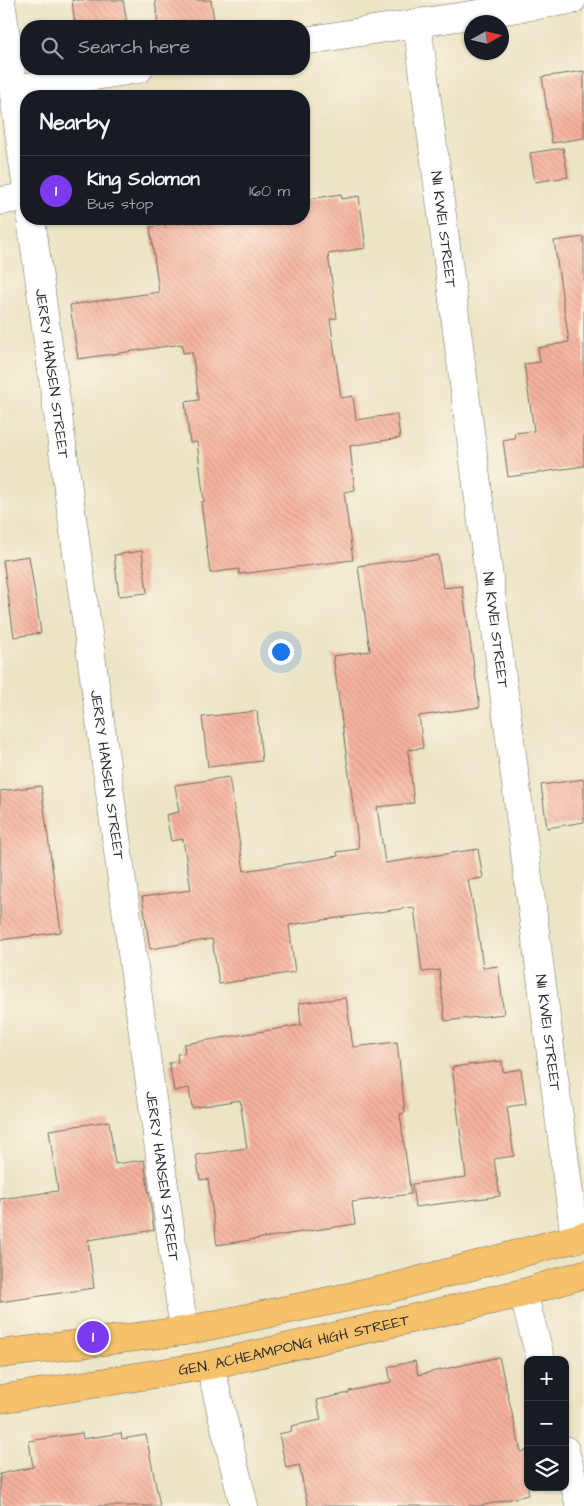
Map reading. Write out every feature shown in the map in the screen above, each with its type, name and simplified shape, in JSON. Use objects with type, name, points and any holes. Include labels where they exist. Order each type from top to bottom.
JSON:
[{"type":"main road","points":[[0,1354],[184,1331],[387,1289],[580,1238]]},
{"type":"main road","name":"GEN. ACHEAMPONG HIGH STREET","points":[[0,1399],[210,1365],[523,1293],[584,1274]]},
{"type":"street","points":[[1,0],[20,136]]},
{"type":"street","points":[[310,40],[572,0]]},
{"type":"street","name":"NII KWEI STREET","points":[[417,23],[580,1238]]},
{"type":"street","points":[[14,89],[102,75]]},
{"type":"street","points":[[0,201],[20,198]]},
{"type":"street","name":"JERRY HANSEN STREET","points":[[32,225],[184,1331]]},
{"type":"street","points":[[523,1293],[540,1356]]},
{"type":"street","points":[[210,1365],[244,1506]]},
{"type":"street","points":[[569,1465],[580,1506]]},
{"type":"building","points":[[72,0],[123,0],[126,20],[74,20]]},
{"type":"building","points":[[155,0],[211,0],[214,20],[157,20]]},
{"type":"building","points":[[584,71],[584,138],[552,143],[542,77]]},
{"type":"building","points":[[563,148],[568,177],[535,182],[530,153]]},
{"type":"building","points":[[341,194],[342,199],[359,196],[366,248],[328,254],[337,318],[330,319],[341,398],[353,396],[356,420],[397,414],[400,438],[350,446],[355,490],[344,492],[353,560],[239,574],[239,569],[210,573],[201,502],[204,502],[197,442],[190,443],[185,402],[199,400],[192,352],[183,353],[182,344],[78,359],[70,305],[159,292],[150,227],[166,225],[310,225],[310,199]]},
{"type":"building","points":[[584,237],[584,466],[508,477],[503,440],[515,438],[514,433],[534,431],[524,364],[540,362],[538,348],[569,342],[554,241]]},
{"type":"building","points":[[142,551],[147,593],[119,596],[114,555]]},
{"type":"building","points":[[438,555],[443,588],[462,586],[480,707],[419,716],[423,748],[408,750],[414,803],[377,807],[385,863],[478,849],[483,878],[468,880],[483,968],[498,966],[504,1014],[445,1021],[439,970],[422,972],[414,907],[289,925],[295,972],[219,984],[212,939],[150,949],[142,897],[191,890],[183,839],[171,841],[166,815],[179,812],[175,785],[229,777],[244,871],[338,856],[337,852],[359,849],[333,656],[370,651],[358,566]]},
{"type":"building","points":[[29,556],[41,633],[14,637],[3,560]]},
{"type":"building","points":[[257,711],[262,761],[208,767],[202,717]]},
{"type":"building","points":[[584,779],[584,822],[547,828],[541,785]]},
{"type":"building","points":[[41,786],[61,932],[0,940],[0,791]]},
{"type":"building","points":[[346,998],[353,1047],[397,1042],[405,1113],[400,1114],[411,1194],[352,1202],[355,1224],[217,1245],[208,1179],[200,1180],[196,1155],[247,1148],[240,1100],[192,1108],[189,1088],[174,1091],[169,1063],[178,1062],[177,1054],[185,1053],[184,1044],[301,1025],[299,1003]]},
{"type":"building","points":[[502,1061],[503,1072],[521,1069],[526,1104],[507,1107],[514,1156],[494,1159],[500,1196],[415,1207],[412,1184],[466,1177],[452,1067]]},
{"type":"building","points":[[109,1121],[115,1164],[144,1160],[154,1230],[88,1240],[94,1288],[0,1302],[0,1199],[58,1191],[49,1130]]},
{"type":"building","points":[[499,1357],[521,1452],[524,1451],[524,1491],[528,1491],[528,1495],[480,1506],[308,1506],[299,1465],[286,1468],[279,1434],[292,1431],[291,1426],[321,1420],[317,1400],[391,1382],[388,1367],[415,1361],[418,1375]]},
{"type":"building","points":[[82,1433],[83,1439],[121,1433],[122,1439],[146,1435],[160,1506],[0,1506],[0,1474],[33,1467],[29,1441]]},
{"type":"place","name":"King Solomon","points":[[93,1337]]}]
